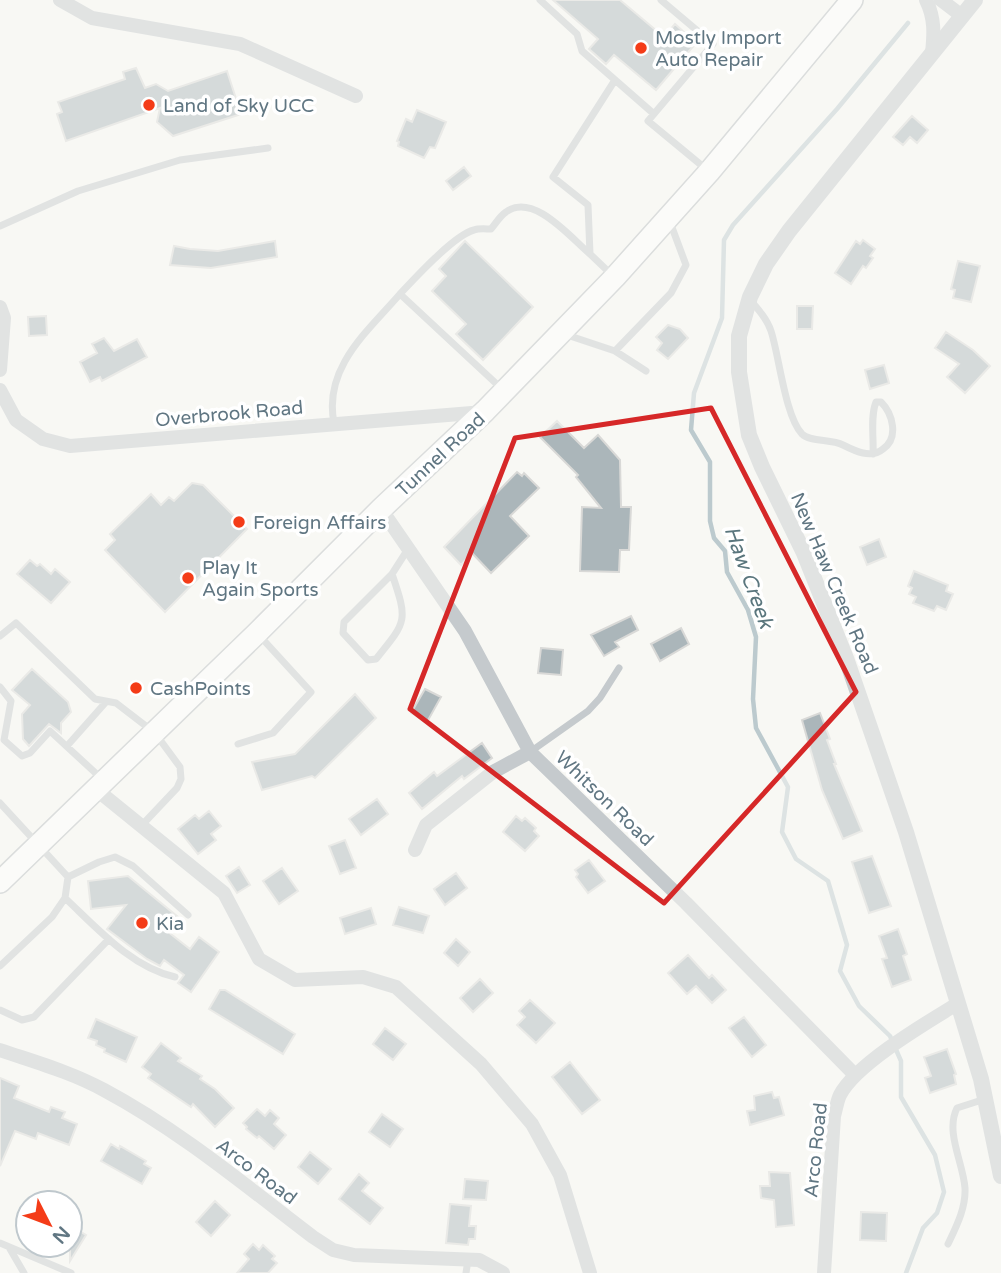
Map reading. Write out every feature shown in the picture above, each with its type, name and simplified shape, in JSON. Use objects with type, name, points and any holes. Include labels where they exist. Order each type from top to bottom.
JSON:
[{"type":"main road","name":"Tunnel Road","points":[[0,882],[381,509],[505,392],[615,277],[709,172],[852,0]]},
{"type":"street","points":[[60,0],[92,18],[240,44],[356,96]]},
{"type":"street","points":[[926,0],[932,11],[932,53]]},
{"type":"street","name":"New Haw Creek Road","points":[[941,0],[967,6],[789,231],[766,264],[749,299],[739,336],[739,372],[749,435],[804,553],[848,661],[909,844],[985,1099],[1001,1176]]},
{"type":"street","points":[[0,307],[4,318],[0,370]]},
{"type":"street","name":"Overbrook Road","points":[[0,390],[16,420],[43,439],[70,446],[485,411]]},
{"type":"street","name":"Whitson Road","points":[[381,509],[465,631],[530,752],[686,903],[855,1075]]},
{"type":"street","points":[[415,850],[426,825],[494,772],[530,752]]},
{"type":"street","points":[[101,786],[141,826],[224,893],[258,959],[295,980],[363,977],[396,987],[481,1064],[533,1124],[560,1175],[590,1273]]},
{"type":"street","name":"Arco Road","points":[[824,1273],[834,1116],[840,1095],[855,1075],[957,1004]]},
{"type":"street","name":"Arco Road","points":[[0,1050],[68,1073],[156,1120],[333,1250],[354,1255],[467,1266],[479,1260],[503,1273]]},
{"type":"lane","points":[[540,0],[577,34],[582,51],[654,114]]},
{"type":"lane","points":[[661,0],[713,44],[648,121],[709,172]]},
{"type":"lane","points":[[590,254],[587,205],[552,177],[615,80]]},
{"type":"lane","points":[[0,226],[78,191],[167,164],[268,148]]},
{"type":"lane","points":[[334,424],[331,402],[333,387],[342,363],[352,348],[428,265],[472,230],[491,229],[507,211],[523,205],[537,209],[615,277]]},
{"type":"lane","points":[[615,351],[671,293],[686,265],[668,218]]},
{"type":"lane","points":[[400,294],[505,392]]},
{"type":"lane","points":[[749,299],[771,328],[786,396],[803,434],[810,438],[830,439],[857,452],[873,454],[881,451],[891,443],[894,430],[886,407],[881,402],[876,402],[873,409],[873,454]]},
{"type":"lane","points":[[561,333],[615,351],[646,371]]},
{"type":"lane","points":[[391,574],[403,608],[400,630],[376,659],[368,660],[342,633],[344,622],[391,574],[408,548]]},
{"type":"lane","points":[[0,636],[16,622],[95,699],[116,703],[155,733],[180,767],[181,779],[177,788],[141,826]]},
{"type":"lane","points":[[238,744],[273,733],[311,692],[257,633]]},
{"type":"lane","points":[[530,752],[588,711],[600,698],[619,668]]},
{"type":"lane","points":[[0,687],[12,701],[4,740],[22,756],[30,753],[50,732],[67,746],[101,786]]},
{"type":"lane","points":[[67,746],[106,702]]},
{"type":"lane","points":[[0,803],[68,877]]},
{"type":"lane","points":[[68,877],[115,857],[133,866],[188,915]]},
{"type":"lane","points":[[0,966],[52,916],[65,898],[68,877]]},
{"type":"lane","points":[[65,898],[134,959],[156,973],[175,977]]},
{"type":"lane","points":[[0,1010],[22,1020],[34,1017],[109,939]]},
{"type":"lane","points":[[947,1244],[959,1222],[965,1189],[951,1121],[957,1108],[985,1099]]},
{"type":"lane","points":[[0,1243],[71,1273]]},
{"type":"lane","points":[[10,1248],[24,1273]]},
{"type":"highlighted area","points":[[711,408],[856,692],[664,903],[410,709],[515,438]]},
{"type":"building","name":"Mostly Import Auto Repair","points":[[553,0],[620,0],[664,37],[675,24],[696,43],[656,90],[614,55],[606,64],[589,49],[598,39]]},
{"type":"building","name":"Land of Sky UCC","points":[[136,68],[145,88],[156,84],[168,91],[227,71],[241,114],[173,136],[157,122],[160,108],[66,141],[57,114],[62,112],[58,102],[125,79],[123,72]]},
{"type":"building","points":[[417,110],[446,122],[435,148],[430,147],[424,158],[398,146],[397,141],[406,119],[412,122]]},
{"type":"building","points":[[912,116],[928,130],[917,143],[910,137],[903,145],[893,137]]},
{"type":"building","points":[[464,167],[471,176],[453,190],[446,181]]},
{"type":"building","points":[[863,240],[875,249],[870,256],[873,258],[866,268],[863,266],[851,284],[835,273],[856,241],[860,244]]},
{"type":"building","points":[[275,241],[277,257],[211,268],[170,265],[174,246],[218,251]]},
{"type":"building","points":[[465,241],[533,307],[483,360],[456,334],[466,324],[432,291],[446,276],[439,269]]},
{"type":"building","points":[[958,261],[980,266],[971,302],[953,298],[955,290],[951,289]]},
{"type":"building","points":[[797,306],[813,306],[812,329],[797,329]]},
{"type":"building","points":[[46,316],[47,335],[29,336],[28,317]]},
{"type":"building","points":[[668,325],[680,329],[688,338],[668,359],[657,350],[662,343],[656,337]]},
{"type":"building","points":[[946,332],[973,350],[990,366],[965,393],[947,377],[959,364],[935,348]]},
{"type":"building","points":[[104,338],[114,351],[137,339],[147,357],[102,381],[100,377],[90,382],[80,362],[97,353],[92,344]]},
{"type":"building","points":[[884,365],[889,383],[870,389],[865,370]]},
{"type":"building","points":[[557,421],[584,448],[598,435],[620,460],[621,507],[631,507],[629,550],[620,550],[619,572],[580,571],[582,507],[601,508],[576,477],[578,475],[540,437]]},
{"type":"building","points":[[517,472],[522,476],[524,473],[539,488],[510,516],[529,536],[491,573],[472,553],[461,565],[444,547]]},
{"type":"building","points":[[192,483],[203,485],[247,529],[165,612],[105,550],[115,540],[110,534],[151,494],[161,505],[169,497],[174,501]]},
{"type":"building","points":[[879,539],[886,557],[867,565],[860,547]]},
{"type":"building","points":[[30,560],[37,566],[40,564],[51,574],[55,569],[70,582],[51,603],[17,574]]},
{"type":"building","points":[[914,571],[948,585],[946,591],[953,594],[946,610],[937,606],[934,611],[913,603],[916,597],[909,594],[912,588],[908,586]]},
{"type":"building","points":[[631,616],[638,630],[615,642],[619,647],[604,656],[591,635]]},
{"type":"building","points":[[681,628],[689,644],[660,661],[651,644]]},
{"type":"building","points":[[541,648],[563,650],[561,675],[538,673]]},
{"type":"building","points":[[32,669],[68,702],[71,712],[61,723],[61,733],[49,724],[29,746],[23,739],[22,714],[30,705],[12,690]]},
{"type":"building","points":[[425,689],[441,697],[427,722],[411,713]]},
{"type":"building","points":[[355,694],[376,718],[315,778],[312,776],[262,790],[252,762],[295,754]]},
{"type":"building","points":[[820,713],[830,739],[827,740],[834,764],[862,831],[843,839],[822,790],[802,720]]},
{"type":"building","points":[[482,743],[492,758],[464,779],[462,776],[422,809],[409,793],[434,772],[437,776]]},
{"type":"building","points":[[377,799],[388,814],[361,835],[349,819]]},
{"type":"building","points":[[209,811],[221,826],[211,834],[216,840],[198,854],[178,829],[195,815],[199,819]]},
{"type":"building","points":[[516,816],[522,821],[525,818],[536,828],[534,831],[539,836],[525,851],[503,832]]},
{"type":"building","points":[[345,840],[356,868],[340,874],[329,846]]},
{"type":"building","points":[[872,856],[891,906],[869,913],[852,862]]},
{"type":"building","points":[[589,860],[605,881],[588,893],[576,877],[578,874],[575,870]]},
{"type":"building","points":[[239,867],[250,885],[237,893],[226,876]]},
{"type":"building","points":[[282,868],[298,891],[279,904],[263,881]]},
{"type":"building","points":[[456,873],[467,888],[445,905],[434,889]]},
{"type":"building","points":[[128,876],[178,917],[167,931],[190,949],[199,937],[219,952],[191,992],[178,983],[184,975],[164,960],[160,966],[147,959],[107,929],[126,905],[91,909],[88,881]]},
{"type":"building","points":[[399,907],[429,916],[423,933],[393,925]]},
{"type":"building","points":[[371,908],[376,924],[345,934],[340,918]]},
{"type":"building","points":[[898,929],[907,954],[903,956],[911,980],[892,987],[882,959],[887,958],[879,936]]},
{"type":"building","points":[[456,939],[470,952],[458,966],[444,953]]},
{"type":"building","points":[[688,955],[709,978],[712,975],[726,990],[712,1003],[696,986],[687,994],[668,973]]},
{"type":"building","points":[[480,979],[493,993],[473,1012],[460,998]]},
{"type":"building","points":[[220,990],[225,990],[295,1034],[283,1054],[209,1009]]},
{"type":"building","points":[[530,1000],[555,1023],[536,1043],[517,1025],[525,1017],[519,1011]]},
{"type":"building","points":[[744,1017],[766,1045],[752,1057],[729,1028]]},
{"type":"building","points":[[96,1019],[137,1037],[126,1062],[104,1052],[105,1049],[96,1045],[97,1041],[88,1038]]},
{"type":"building","points":[[385,1028],[406,1044],[393,1060],[373,1044]]},
{"type":"building","points":[[161,1043],[181,1058],[178,1061],[202,1076],[200,1079],[215,1089],[234,1108],[215,1127],[193,1104],[191,1107],[148,1078],[151,1074],[142,1067]]},
{"type":"building","points":[[947,1049],[956,1074],[956,1084],[930,1093],[925,1078],[931,1076],[924,1057]]},
{"type":"building","points":[[570,1062],[600,1100],[582,1114],[552,1077]]},
{"type":"building","points":[[0,1078],[19,1086],[14,1098],[49,1112],[51,1107],[65,1112],[62,1118],[77,1124],[69,1145],[38,1133],[36,1139],[15,1131],[0,1166]]},
{"type":"building","points":[[772,1092],[774,1098],[779,1097],[784,1115],[750,1125],[747,1111],[755,1110],[754,1096]]},
{"type":"building","points":[[257,1109],[265,1116],[270,1110],[279,1118],[274,1124],[286,1135],[274,1149],[246,1129],[243,1123]]},
{"type":"building","points":[[382,1114],[403,1129],[390,1147],[369,1132]]},
{"type":"building","points":[[111,1144],[119,1149],[120,1146],[146,1161],[144,1164],[151,1168],[142,1184],[101,1161]]},
{"type":"building","points":[[310,1152],[331,1169],[318,1184],[298,1167]]},
{"type":"building","points":[[769,1172],[790,1173],[794,1225],[776,1227],[774,1200],[761,1198],[760,1186],[770,1186]]},
{"type":"building","points":[[359,1174],[369,1183],[362,1191],[383,1208],[370,1224],[339,1199]]},
{"type":"building","points":[[465,1179],[488,1181],[486,1200],[463,1199]]},
{"type":"building","points":[[215,1201],[230,1215],[211,1236],[196,1222]]},
{"type":"building","points":[[450,1204],[471,1206],[469,1226],[476,1226],[475,1239],[469,1239],[468,1245],[446,1243]]},
{"type":"building","points":[[861,1212],[887,1213],[886,1241],[860,1240]]},
{"type":"building","points":[[253,1244],[259,1250],[263,1245],[275,1256],[272,1259],[277,1263],[268,1273],[237,1273],[249,1259],[244,1254]]},
{"type":"waterway","name":"Haw Creek","points":[[906,1273],[923,1228],[937,1213],[944,1192],[935,1155],[901,1097],[901,1061],[890,1036],[859,1006],[840,971],[847,945],[828,881],[796,859],[782,832],[788,787],[756,728],[753,699],[756,637],[748,610],[727,572],[725,551],[714,538],[710,521],[710,462],[691,430],[694,393],[722,318],[724,240],[733,225],[837,109],[908,23]]},
{"type":"place","name":"Mostly Import Auto Repair","points":[[641,48]]},
{"type":"place","name":"Land of Sky UCC","points":[[149,105]]},
{"type":"place","name":"Foreign Affairs","points":[[239,522]]},
{"type":"place","name":"Play It Again Sports","points":[[188,578]]},
{"type":"place","name":"CashPoints","points":[[136,688]]},
{"type":"place","name":"Kia","points":[[142,923]]}]
